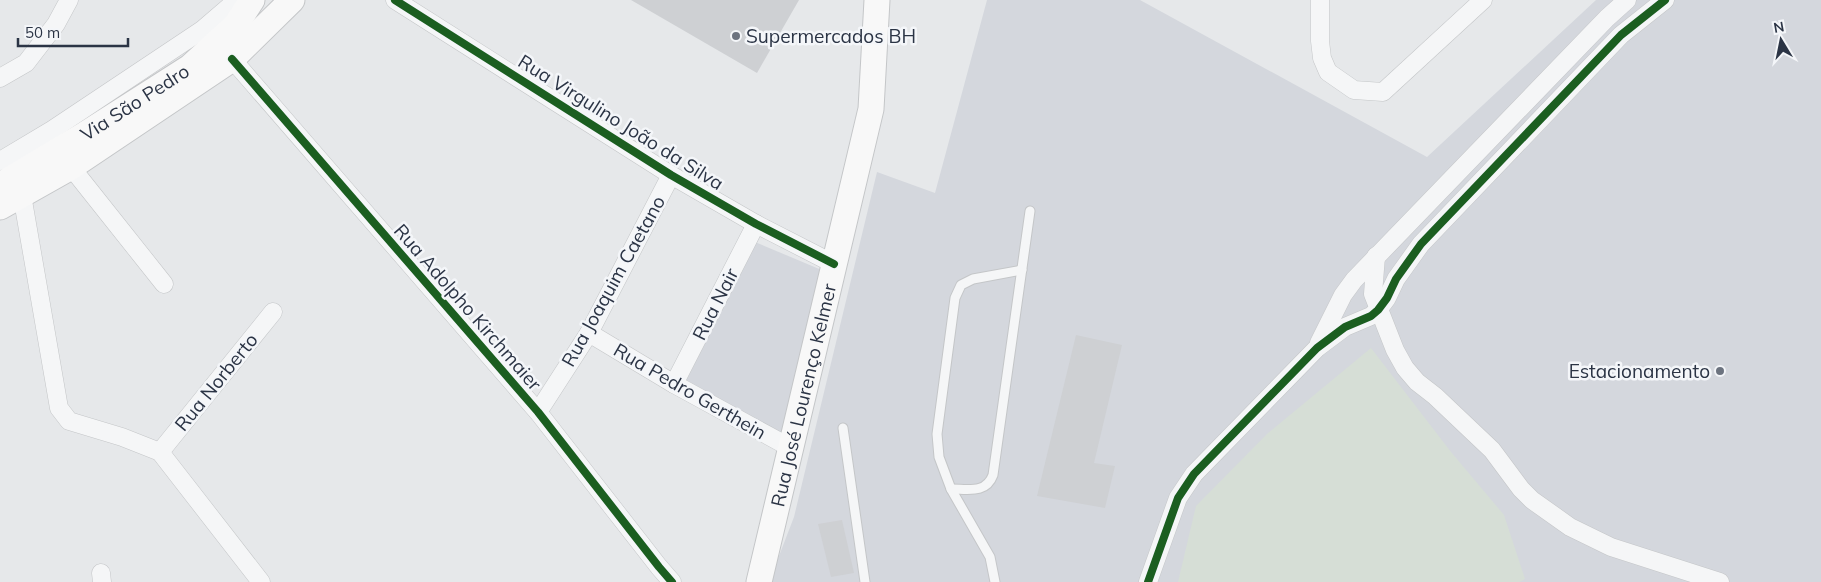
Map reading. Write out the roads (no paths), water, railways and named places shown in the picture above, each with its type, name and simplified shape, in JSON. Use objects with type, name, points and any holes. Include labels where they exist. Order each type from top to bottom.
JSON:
[{"type":"main road","name":"Via São Pedro","points":[[0,185],[82,136],[190,66],[236,25],[252,0]]},
{"type":"main road","points":[[0,208],[71,167],[232,59],[292,0]]},
{"type":"main road","name":"Rua José Lourenço Kelmer","points":[[759,582],[871,109],[877,0]]},
{"type":"street","points":[[0,78],[26,63],[56,24],[69,0]]},
{"type":"street","points":[[0,161],[52,130],[202,30],[237,0]]},
{"type":"street","name":"Rua Virgulino João da Silva","points":[[395,0],[671,175],[756,224],[834,264]]},
{"type":"street","points":[[1320,0],[1320,41],[1322,58],[1328,72],[1354,90],[1383,92],[1483,0]]},
{"type":"street","points":[[1317,348],[1343,295],[1354,280],[1607,18],[1627,0]]},
{"type":"street","points":[[1148,582],[1178,498],[1194,474],[1317,348],[1345,327],[1371,316],[1378,310],[1387,298],[1396,279],[1421,244],[1621,35],[1665,0]]},
{"type":"street","name":"Rua Adolpho Kirchmaier","points":[[232,59],[538,412],[672,582]]},
{"type":"street","points":[[71,167],[164,284]]},
{"type":"street","name":"Rua Joaquim Caetano","points":[[538,412],[589,334],[671,175]]},
{"type":"street","points":[[1450,180],[1466,197]]},
{"type":"street","points":[[22,195],[59,408],[69,421],[122,437],[160,452],[261,582]]},
{"type":"street","name":"Rua Nair","points":[[674,384],[756,224]]},
{"type":"street","points":[[1376,256],[1373,294],[1395,350],[1405,368],[1417,382],[1436,396],[1492,450],[1521,489],[1532,500],[1570,527],[1611,547],[1720,582]]},
{"type":"street","name":"Rua Norberto","points":[[160,452],[273,312]]},
{"type":"street","name":"Rua Pedro Gerthein","points":[[589,334],[674,384],[791,448]]},
{"type":"lane","points":[[951,490],[982,489],[990,484],[994,476],[1030,210]]},
{"type":"lane","points":[[995,582],[990,557],[951,490],[940,457],[937,434],[955,298],[961,285],[973,279],[1022,270]]},
{"type":"lane","points":[[843,428],[865,582]]},
{"type":"place","name":"Supermercados BH","points":[[736,36]]},
{"type":"place","name":"Estacionamento","points":[[1720,371]]}]
